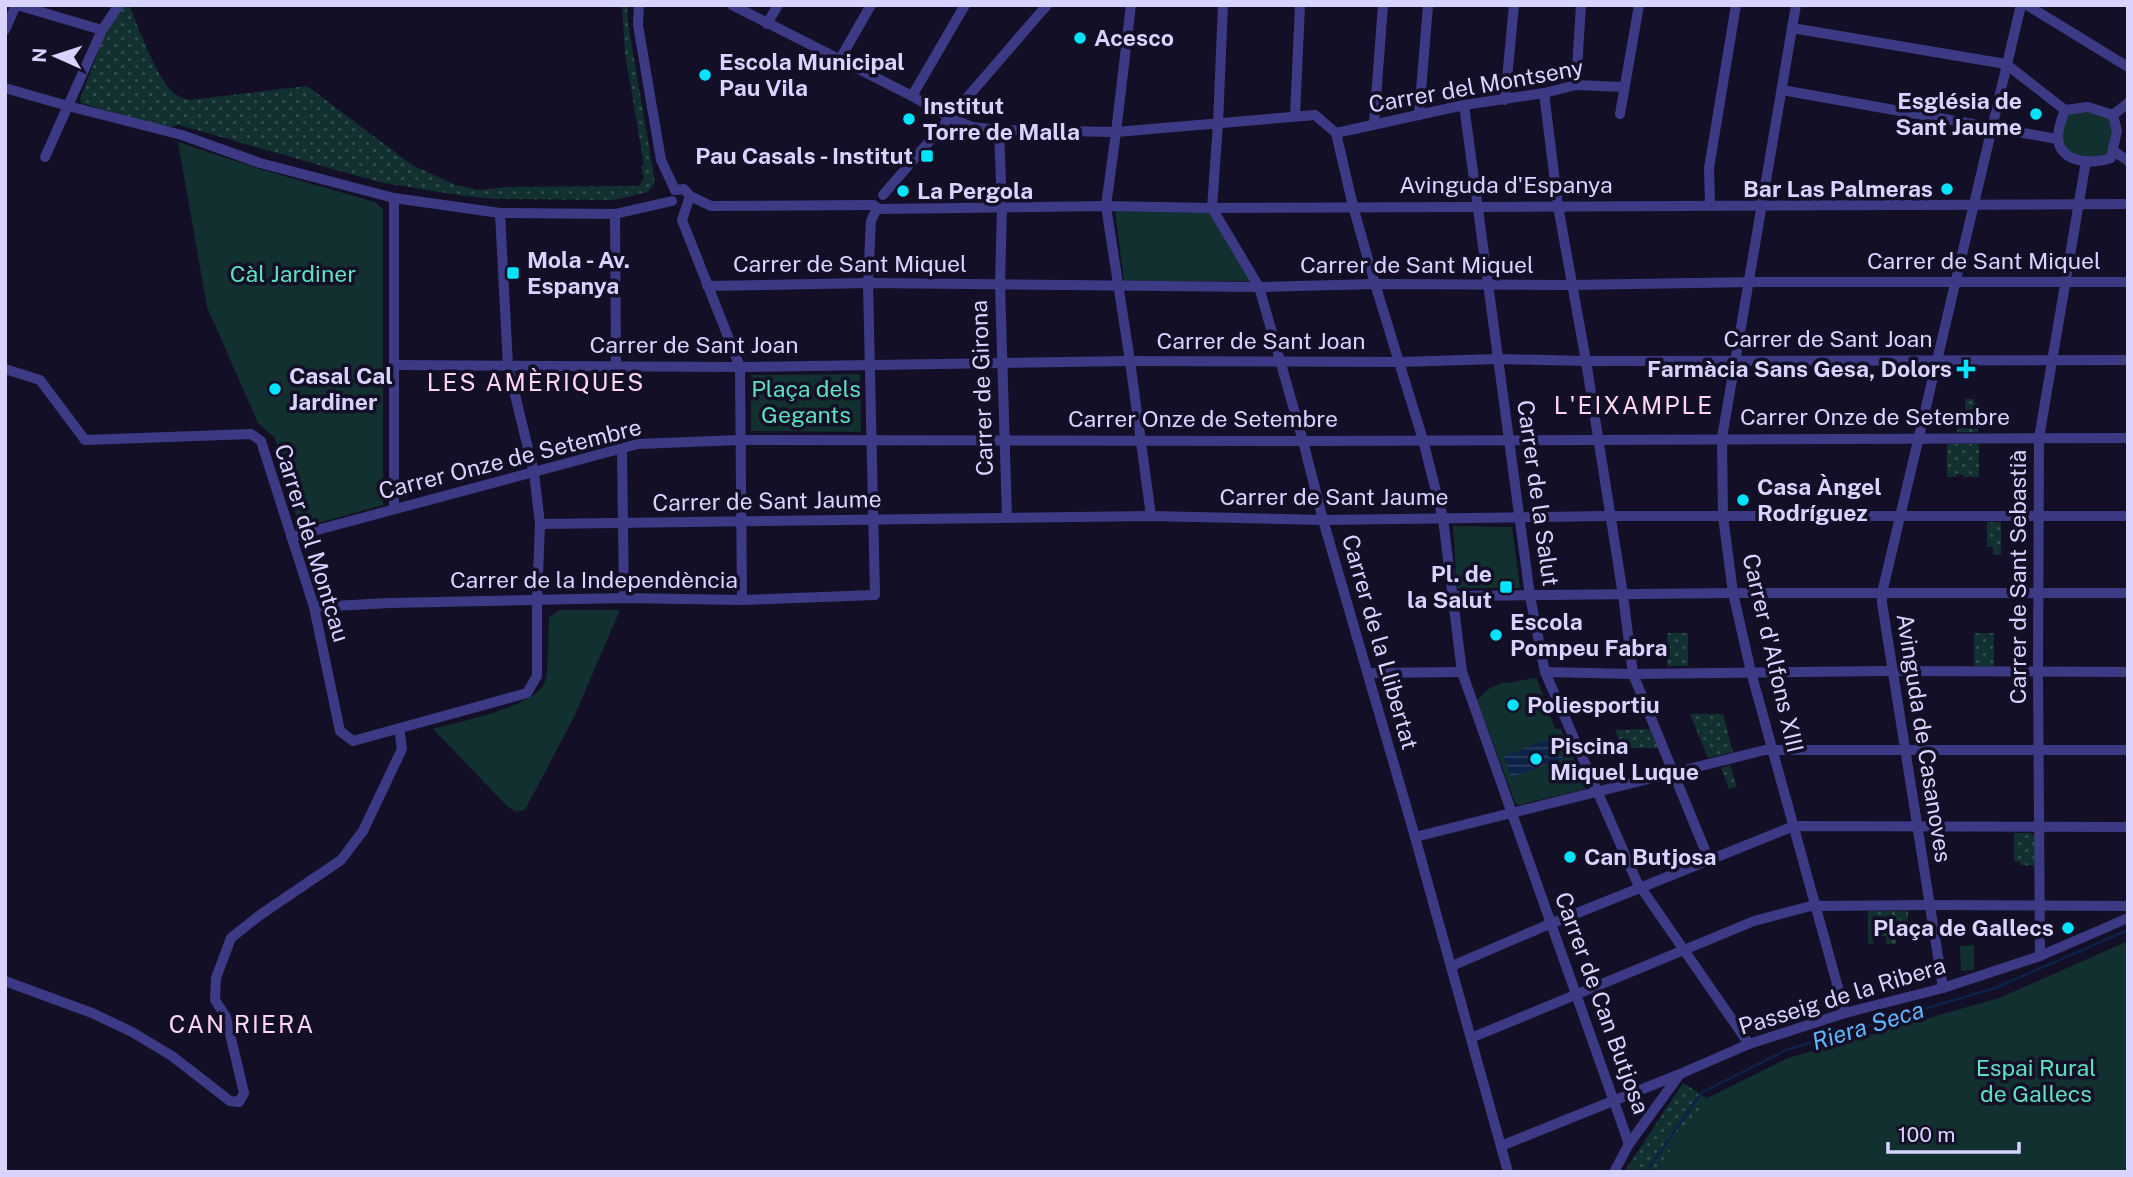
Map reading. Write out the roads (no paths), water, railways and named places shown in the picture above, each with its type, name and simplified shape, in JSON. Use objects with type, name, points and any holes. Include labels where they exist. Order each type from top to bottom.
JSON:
[{"type":"street","points":[[5,30],[16,5],[102,30]]},
{"type":"street","points":[[45,157],[102,30],[119,5]]},
{"type":"street","points":[[639,5],[638,25],[661,160],[679,206],[688,201]]},
{"type":"street","points":[[732,5],[972,127],[1116,132],[1315,115],[1336,133]]},
{"type":"street","points":[[767,24],[778,5]]},
{"type":"street","points":[[840,59],[871,5]]},
{"type":"street","points":[[912,96],[965,5]]},
{"type":"street","points":[[873,520],[868,283],[871,221],[878,207],[874,197],[883,195],[1047,5]]},
{"type":"street","points":[[1131,5],[1105,206],[1151,516]]},
{"type":"street","points":[[1212,208],[1223,5]]},
{"type":"street","points":[[1295,116],[1300,5]]},
{"type":"street","points":[[1374,124],[1384,5]]},
{"type":"street","points":[[1419,115],[1429,5]]},
{"type":"street","points":[[1505,100],[1514,5]]},
{"type":"street","points":[[1576,85],[1581,5]]},
{"type":"street","points":[[1620,114],[1639,5]]},
{"type":"street","points":[[1710,205],[1709,168],[1736,5]]},
{"type":"street","name":"Carrer d'Alfons XIII","points":[[1796,5],[1723,438],[1723,516],[1733,593],[1751,672],[1845,1013]]},
{"type":"street","name":"Avinguda de Casanoves","points":[[1943,988],[1881,603],[1972,205],[2021,5]]},
{"type":"street","points":[[2027,5],[2128,67]]},
{"type":"street","points":[[1792,27],[2006,64],[2065,110],[2088,107],[2113,115]]},
{"type":"street","name":"Carrer del Montseny","points":[[1336,133],[1464,105],[1505,100],[1576,85],[1623,88]]},
{"type":"street","points":[[5,88],[182,135],[260,163],[394,198],[500,213],[615,214],[674,196],[684,189],[688,201],[682,220],[740,367],[742,600]]},
{"type":"street","points":[[1782,90],[2057,139]]},
{"type":"street","points":[[1544,93],[1558,206],[1586,361],[1633,674],[1709,860]]},
{"type":"street","points":[[2113,115],[2128,103]]},
{"type":"street","name":"Carrer de la Salut","points":[[1464,105],[1530,596],[1545,672],[1640,887],[1749,1044]]},
{"type":"street","points":[[2065,110],[2057,139],[2071,158],[2086,161],[2099,162],[2111,158],[2117,131],[2113,115]]},
{"type":"street","name":"Carrer de Girona","points":[[999,130],[1002,208],[1000,285],[1007,518]]},
{"type":"street","name":"Carrer de Can Butjosa","points":[[1336,133],[1353,206],[1401,362],[1443,519],[1462,672],[1629,1144]]},
{"type":"street","points":[[2114,151],[2128,161]]},
{"type":"street","name":"Carrer de Sant Sebastià","points":[[2040,956],[2039,438],[2086,161]]},
{"type":"street","points":[[394,198],[394,509]]},
{"type":"street","name":"Avinguda d'Espanya","points":[[688,201],[711,206],[1002,208],[2128,204]]},
{"type":"street","name":"Carrer de la Llibertat","points":[[1212,208],[1259,287],[1508,1172]]},
{"type":"street","points":[[5,981],[92,1013],[132,1032],[172,1056],[230,1101],[239,1102],[243,1093],[226,1017],[215,1000],[216,978],[231,938],[341,860],[363,831],[402,749],[399,728],[527,693],[537,676],[540,524],[534,474],[508,366],[500,213]]},
{"type":"street","points":[[615,214],[616,365]]},
{"type":"street","name":"Carrer de Sant Miquel","points":[[707,286],[868,283],[1259,287],[1375,284],[2128,282]]},
{"type":"street","name":"Carrer de Sant Joan","points":[[395,365],[740,367],[1498,359],[2128,360]]},
{"type":"street","name":"Carrer del Montcau","points":[[5,369],[40,380],[85,440],[251,434],[261,441],[314,607],[340,731],[352,741],[399,728]]},
{"type":"street","name":"Carrer Onze de Setembre","points":[[291,537],[638,444],[740,440],[2128,438]]},
{"type":"street","points":[[622,450],[624,598]]},
{"type":"street","name":"Carrer de Sant Jaume","points":[[540,524],[1151,516],[1323,520],[1609,516],[2128,516]]},
{"type":"street","name":"Carrer de la Independència","points":[[314,607],[390,603],[624,598],[742,600],[875,595],[873,520]]},
{"type":"street","points":[[1452,596],[2128,593]]},
{"type":"street","points":[[1368,673],[1462,672]]},
{"type":"street","points":[[1545,672],[2128,672]]},
{"type":"street","points":[[1415,837],[1772,750],[2128,750]]},
{"type":"street","points":[[1452,966],[1794,825],[2128,827]]},
{"type":"street","points":[[1471,1038],[1754,921],[1815,905],[2128,906]]},
{"type":"street","name":"Passeig de la Ribera","points":[[1500,1146],[1749,1044],[1845,1013],[1943,988],[2040,956],[2128,918]]},
{"type":"street","points":[[1614,1172],[1629,1144],[1680,1074]]},
{"type":"water","points":[[1554,737],[1562,759],[1511,777],[1504,756],[1518,751],[1525,770],[1519,750]]},
{"type":"waterway","name":"Riera Seca","points":[[1646,1172],[1702,1092],[1786,1050],[1995,988],[2128,930]]},
{"type":"place","name":"Acesco","points":[[1080,38]]},
{"type":"place","name":"Escola Municipal Pau Vila","points":[[705,75]]},
{"type":"place","name":"Església de Sant Jaume","points":[[2036,114]]},
{"type":"place","name":"Institut Torre de Malla","points":[[909,119]]},
{"type":"place","name":"Pau Casals - Institut","points":[[927,156]]},
{"type":"place","name":"Bar Las Palmeras","points":[[1947,189]]},
{"type":"place","name":"La Pergola","points":[[903,191]]},
{"type":"place","name":"Mola - Av. Espanya","points":[[513,273]]},
{"type":"place","name":"Farmàcia Sans Gesa, Dolors","points":[[1966,369]]},
{"type":"place","name":"Casal Cal Jardiner","points":[[275,389]]},
{"type":"place","name":"Casa Àngel Rodríguez","points":[[1743,500]]},
{"type":"place","name":"Pl. de la Salut","points":[[1506,587]]},
{"type":"place","name":"Escola Pompeu Fabra","points":[[1496,635]]},
{"type":"place","name":"Poliesportiu","points":[[1513,705]]},
{"type":"place","name":"Piscina Miquel Luque","points":[[1536,759]]},
{"type":"place","name":"Can Butjosa","points":[[1570,857]]},
{"type":"place","name":"Plaça de Gallecs","points":[[2068,928]]},
{"type":"district","name":"LES AMÈRIQUES","points":[[536,383]]},
{"type":"district","name":"L'EIXAMPLE","points":[[1634,406]]},
{"type":"district","name":"CAN RIERA","points":[[242,1025]]},
{"type":"park label","name":"Càl Jardiner","points":[[293,274]]},
{"type":"park label","name":"Plaça dels Gegants","points":[[806,402]]},
{"type":"park label","name":"Espai Rural de Gallecs","points":[[2036,1081]]}]
